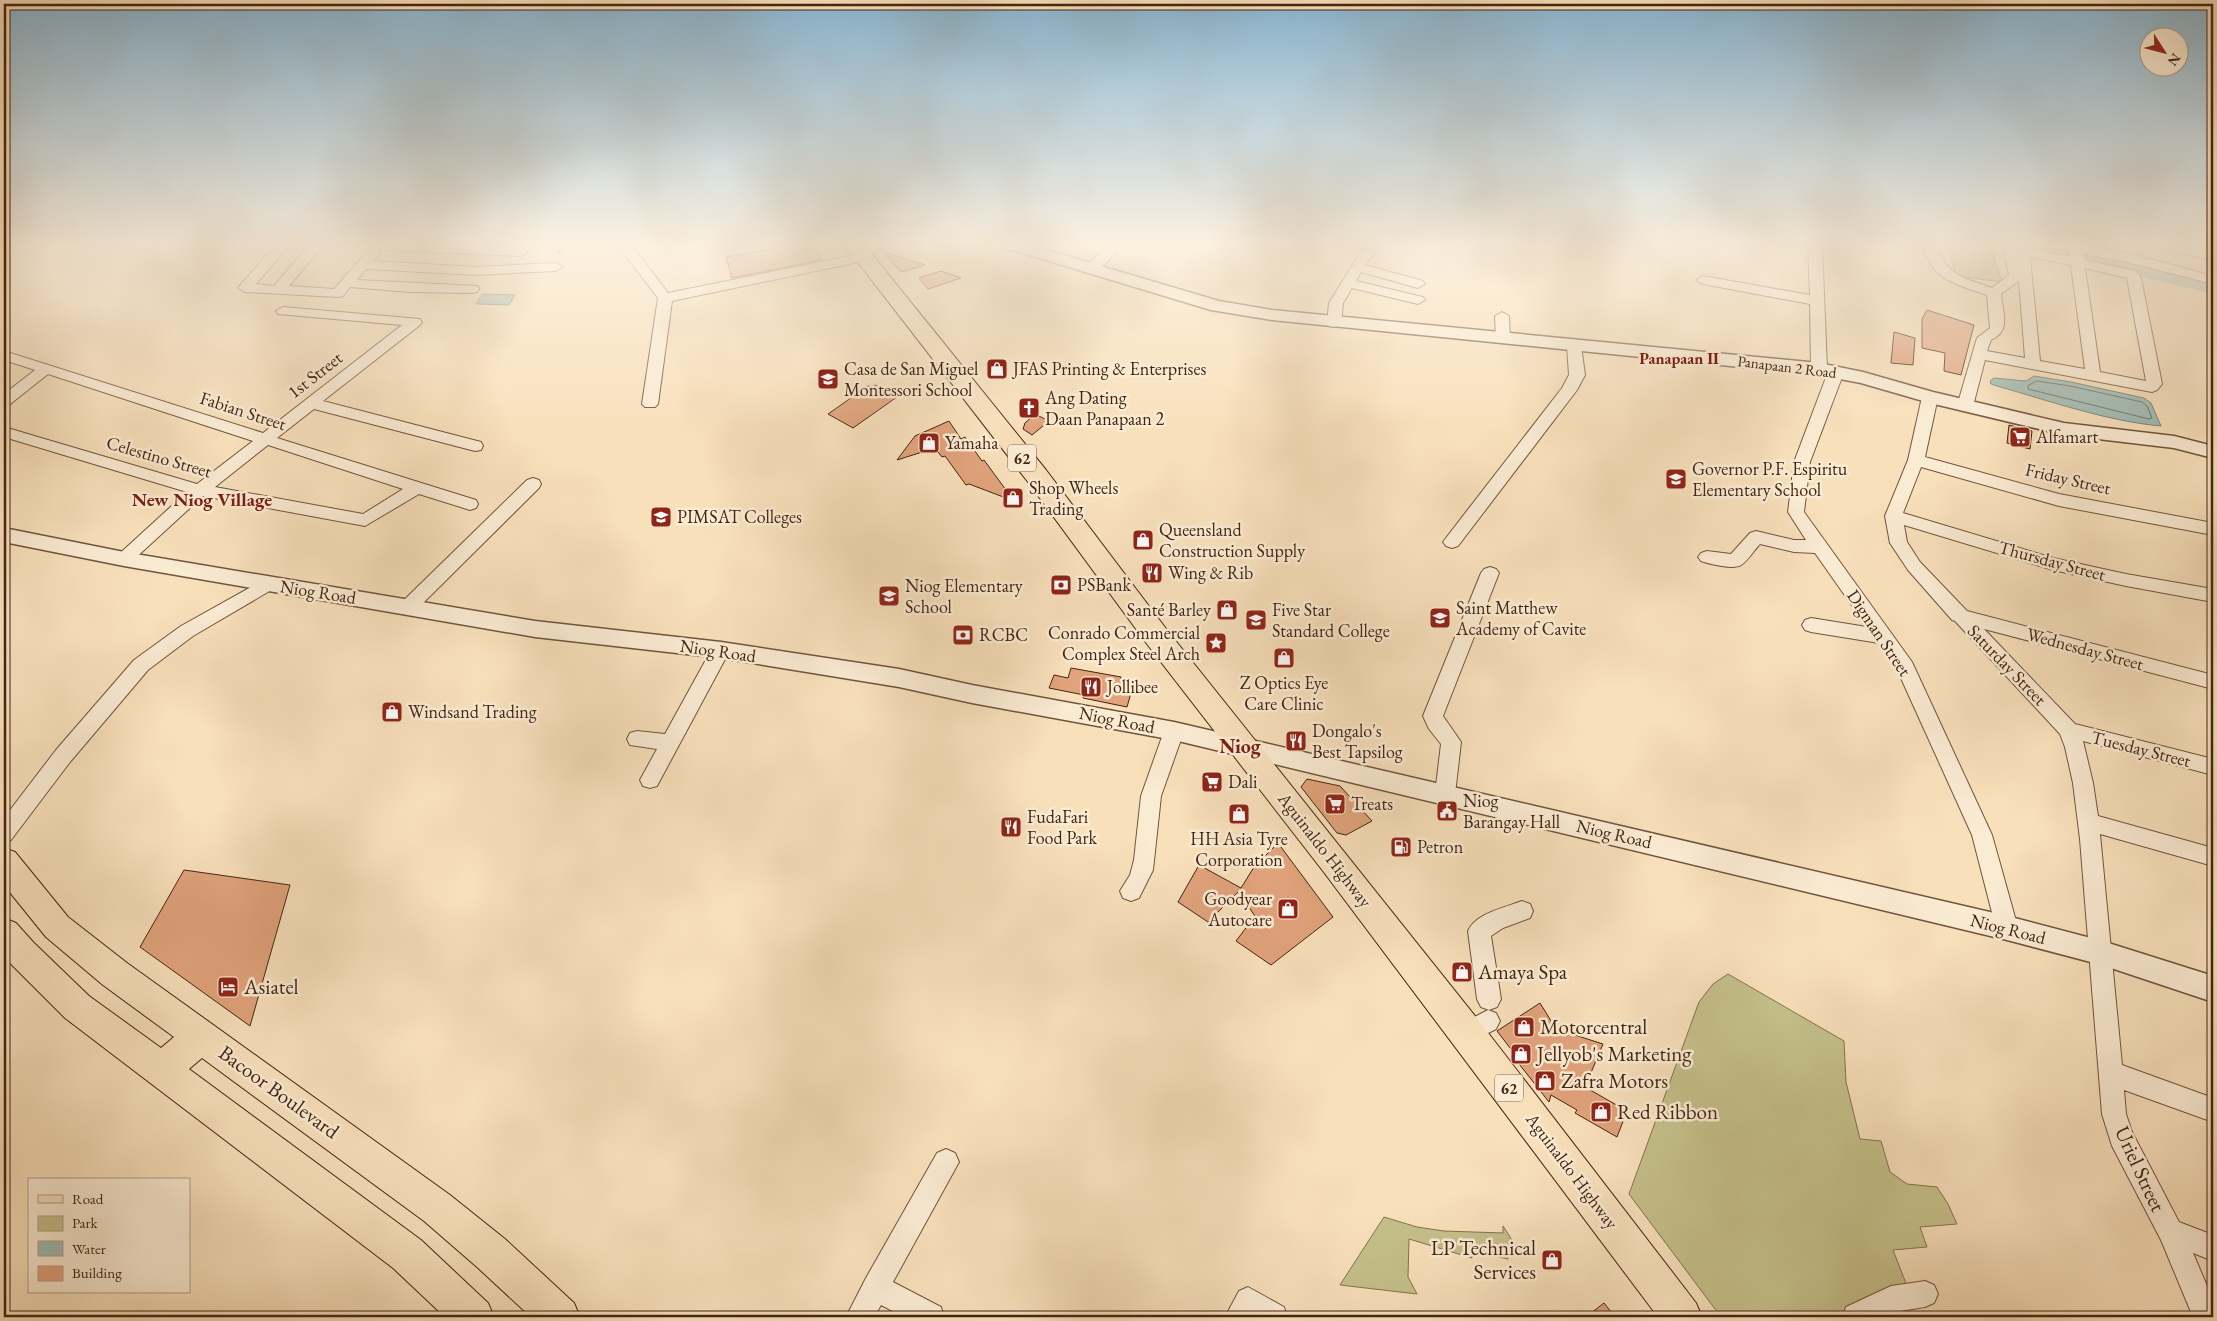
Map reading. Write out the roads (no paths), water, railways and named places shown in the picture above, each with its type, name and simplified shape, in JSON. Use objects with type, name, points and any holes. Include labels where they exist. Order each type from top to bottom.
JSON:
[{"type":"main road","name":"Aguinaldo Highway","points":[[901,305],[1037,476],[1143,619],[1334,861],[1482,1018],[1682,1317]]},
{"type":"main road","name":"Bacoor Boulevard","points":[[4,862],[57,927],[115,974],[437,1208],[491,1253],[560,1317]]},
{"type":"main road","points":[[4,934],[77,1007],[163,1069],[407,1254],[474,1317]]},
{"type":"main road","points":[[163,1069],[201,1036]]},
{"type":"street","points":[[650,404],[665,305]]},
{"type":"street","name":"Panapaan 2 Road","points":[[1212,305],[1334,323],[1827,370],[1930,398],[2064,429],[2174,442],[2213,452]]},
{"type":"street","points":[[1334,323],[1336,305]]},
{"type":"street","points":[[1818,305],[1827,370]]},
{"type":"street","points":[[1965,406],[1984,338],[1995,333],[1998,328],[1995,305]]},
{"type":"street","points":[[2028,305],[2033,363]]},
{"type":"street","points":[[2083,305],[2093,376]]},
{"type":"street","points":[[1979,354],[2033,363],[2147,387],[2154,384],[2139,305]]},
{"type":"street","name":"1st Street","points":[[124,559],[200,490],[415,322],[283,310]]},
{"type":"street","points":[[1502,316],[1503,339]]},
{"type":"street","points":[[1452,542],[1569,390],[1577,375],[1574,346]]},
{"type":"street","name":"Fabian Street","points":[[4,355],[470,504]]},
{"type":"street","points":[[4,402],[47,368]]},
{"type":"street","name":"Digman Street","points":[[1827,370],[1802,462],[1796,512],[1819,547],[1903,662],[1982,835],[2007,928]]},
{"type":"street","points":[[1892,516],[1916,460],[1930,398]]},
{"type":"street","points":[[311,403],[475,446]]},
{"type":"street","name":"Celestino Street","points":[[4,432],[200,490],[365,520],[417,488]]},
{"type":"street","name":"Friday Street","points":[[1916,460],[2059,500],[2213,529]]},
{"type":"street","points":[[408,607],[533,484]]},
{"type":"street","name":"Thursday Street","points":[[1892,516],[2053,564],[2126,580],[2213,594]]},
{"type":"street","name":"Saturday Street","points":[[1892,516],[1898,543],[1914,566],[2069,730],[2076,751],[2089,822],[2102,953]]},
{"type":"street","name":"Niog Road","points":[[4,535],[124,559],[535,629],[721,650],[899,678],[972,694],[1174,731],[2007,928],[2102,953],[2213,989]]},
{"type":"street","points":[[1707,557],[1735,561],[1756,537],[1778,543],[1819,547]]},
{"type":"street","points":[[1445,794],[1451,742],[1436,724],[1433,716],[1490,574]]},
{"type":"street","points":[[4,834],[63,756],[141,665],[187,631],[267,584]]},
{"type":"street","name":"Wednesday Street","points":[[1958,614],[2213,682]]},
{"type":"street","points":[[1811,625],[1884,637]]},
{"type":"street","points":[[650,780],[721,650]]},
{"type":"street","name":"Tuesday Street","points":[[2069,730],[2213,767]]},
{"type":"street","points":[[1131,891],[1139,881],[1145,867],[1149,803],[1174,731]]},
{"type":"street","points":[[637,739],[670,742]]},
{"type":"street","points":[[2089,822],[2213,857]]},
{"type":"street","points":[[1482,1018],[1479,931],[1494,922],[1522,911]]},
{"type":"street","name":"Uriel Street","points":[[2102,953],[2114,1114],[2121,1137],[2170,1231],[2207,1317]]},
{"type":"street","points":[[2111,1073],[2213,1110]]},
{"type":"street","points":[[859,1317],[946,1162]]},
{"type":"street","points":[[2170,1231],[2213,1248]]},
{"type":"street","points":[[875,1287],[931,1317]]},
{"type":"street","points":[[1856,1317],[1892,1299],[1925,1294]]},
{"type":"street","points":[[1238,1317],[1248,1300],[1274,1317]]},
{"type":"water","points":[[2034,376],[2144,398],[2151,403],[2161,426],[2120,420],[2078,410],[1997,386],[1991,384],[1990,381],[1994,378],[2026,381]]},
{"type":"place","name":"JFAS Printing & Enterprises","points":[[997,369]]},
{"type":"place","name":"Casa de San Miguel Montessori School","points":[[828,379]]},
{"type":"place","name":"Ang Dating Daan Panapaan 2","points":[[1029,408]]},
{"type":"place","name":"Alfamart","points":[[2020,437]]},
{"type":"place","name":"Yamaha","points":[[929,443]]},
{"type":"place","name":"Governor P.F. Espiritu Elementary School","points":[[1676,479]]},
{"type":"place","name":"Shop Wheels Trading","points":[[1013,498]]},
{"type":"place","name":"PIMSAT Colleges","points":[[661,517]]},
{"type":"place","name":"Queensland Construction Supply","points":[[1143,540]]},
{"type":"place","name":"Wing & Rib","points":[[1152,573]]},
{"type":"place","name":"PSBank","points":[[1061,585]]},
{"type":"place","name":"Niog Elementary School","points":[[889,596]]},
{"type":"place","name":"Santé Barley","points":[[1227,610]]},
{"type":"place","name":"Saint Matthew Academy of Cavite","points":[[1440,618]]},
{"type":"place","name":"Five Star Standard College","points":[[1256,620]]},
{"type":"place","name":"RCBC","points":[[963,635]]},
{"type":"place","name":"Conrado Commercial Complex Steel Arch","points":[[1216,643]]},
{"type":"place","name":"Z Optics Eye Care Clinic","points":[[1284,658]]},
{"type":"place","name":"Jollibee","points":[[1091,687]]},
{"type":"place","name":"Windsand Trading","points":[[392,712]]},
{"type":"place","name":"Dongalo's Best Tapsilog","points":[[1296,741]]},
{"type":"place","name":"Dali","points":[[1212,782]]},
{"type":"place","name":"Treats","points":[[1335,804]]},
{"type":"place","name":"Niog Barangay Hall","points":[[1447,811]]},
{"type":"place","name":"HH Asia Tyre Corporation","points":[[1239,814]]},
{"type":"place","name":"FudaFari Food Park","points":[[1011,827]]},
{"type":"place","name":"Petron","points":[[1401,847]]},
{"type":"place","name":"Goodyear Autocare","points":[[1288,909]]},
{"type":"place","name":"Amaya Spa","points":[[1462,972]]},
{"type":"place","name":"Asiatel","points":[[228,987]]},
{"type":"place","name":"Motorcentral","points":[[1524,1027]]},
{"type":"place","name":"Jellyob's Marketing","points":[[1521,1054]]},
{"type":"place","name":"Zafra Motors","points":[[1545,1081]]},
{"type":"place","name":"Red Ribbon","points":[[1601,1112]]},
{"type":"place","name":"LP Technical Services","points":[[1552,1260]]},
{"type":"district","name":"Panapaan II","points":[[1679,358]]},
{"type":"district","name":"New Niog Village","points":[[202,499]]},
{"type":"district","name":"Niog","points":[[1240,746]]}]
